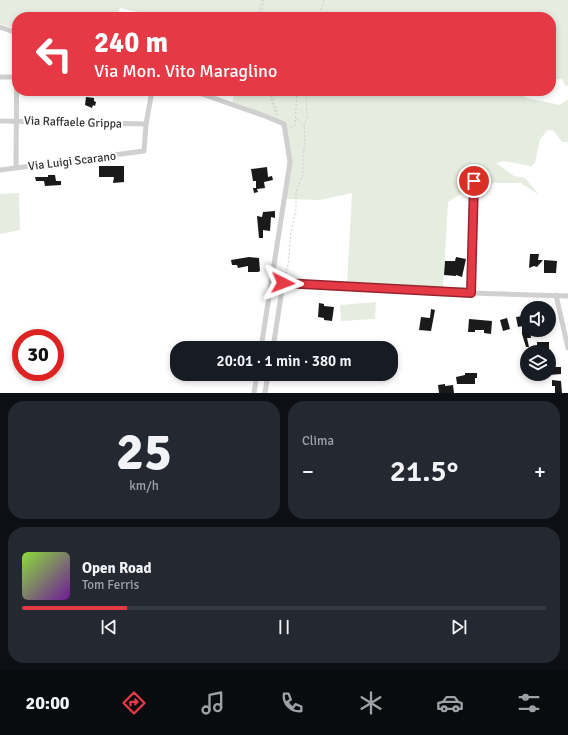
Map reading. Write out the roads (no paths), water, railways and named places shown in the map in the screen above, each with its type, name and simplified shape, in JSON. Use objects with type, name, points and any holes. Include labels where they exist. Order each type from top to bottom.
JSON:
[{"type":"street","points":[[0,27],[12,31]]},
{"type":"street","points":[[0,77],[12,77]]},
{"type":"street","points":[[16,168],[17,96]]},
{"type":"street","points":[[146,124],[151,96]]},
{"type":"street","points":[[207,96],[284,124],[290,162],[270,281],[262,341]]},
{"type":"street","name":"Via Raffaele Grippa","points":[[0,121],[146,124]]},
{"type":"street","name":"Via Luigi Scarano","points":[[0,170],[144,151],[146,124]]},
{"type":"street","points":[[471,293],[474,181]]},
{"type":"street","points":[[270,281],[283,283],[471,293],[568,296]]},
{"type":"street","points":[[274,341],[283,283]]},
{"type":"street","points":[[556,296],[568,348]]},
{"type":"street","points":[[254,393],[256,381]]},
{"type":"street","points":[[265,393],[267,381]]}]
